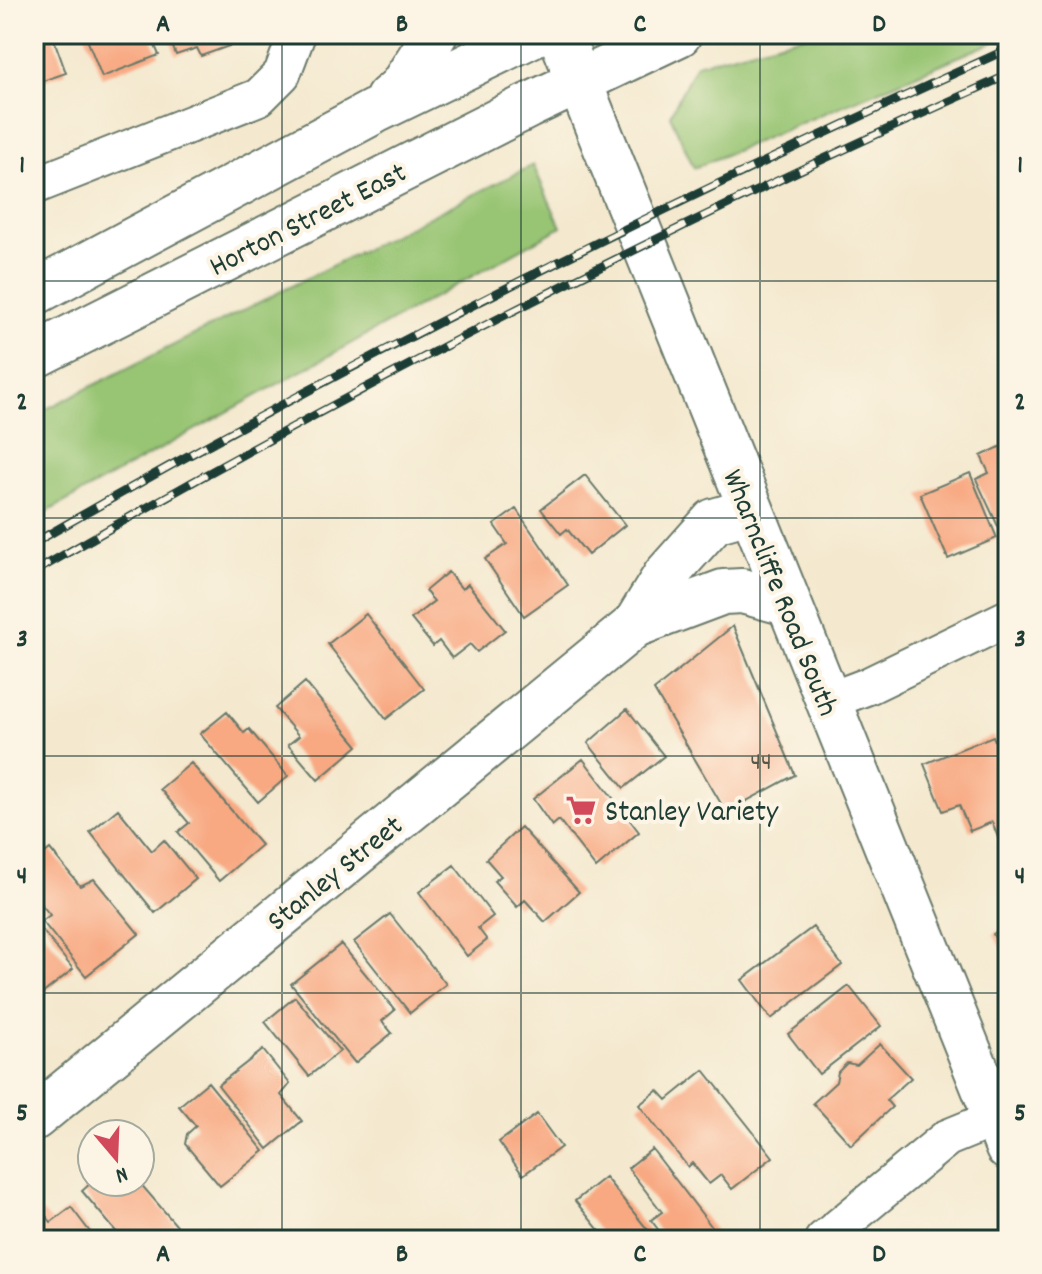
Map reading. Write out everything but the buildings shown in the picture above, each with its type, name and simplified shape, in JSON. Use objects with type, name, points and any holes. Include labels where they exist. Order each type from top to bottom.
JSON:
[{"type":"main road","points":[[375,111],[401,87],[435,34]]},
{"type":"main road","name":"Horton Street East","points":[[34,293],[375,111],[534,34]]},
{"type":"main road","name":"Wharncliffe Road South","points":[[560,34],[749,511],[1002,1133]]},
{"type":"main road","name":"Horton Street East","points":[[34,356],[679,34]]},
{"type":"main road","name":"Stanley Street","points":[[635,625],[665,576],[714,521],[749,511]]},
{"type":"main road","name":"Stanley Street","points":[[34,1118],[635,625],[723,592],[742,591],[787,603]]},
{"type":"street","points":[[34,186],[259,97],[282,74],[297,34]]},
{"type":"street","points":[[826,702],[868,686],[1008,618]]},
{"type":"street","points":[[823,1240],[935,1147],[959,1131],[1002,1133]]},
{"type":"green space","points":[[811,34],[1008,36],[694,168],[670,115],[696,64]]},
{"type":"green space","points":[[533,165],[561,227],[34,519],[34,415]]},
{"type":"railway","points":[[34,543],[272,410],[515,284],[760,164],[1008,49]]},
{"type":"railway","points":[[34,572],[273,438],[514,310],[759,189],[1008,75]]},
{"type":"place","name":"Stanley Variety","points":[[581,810]]}]
